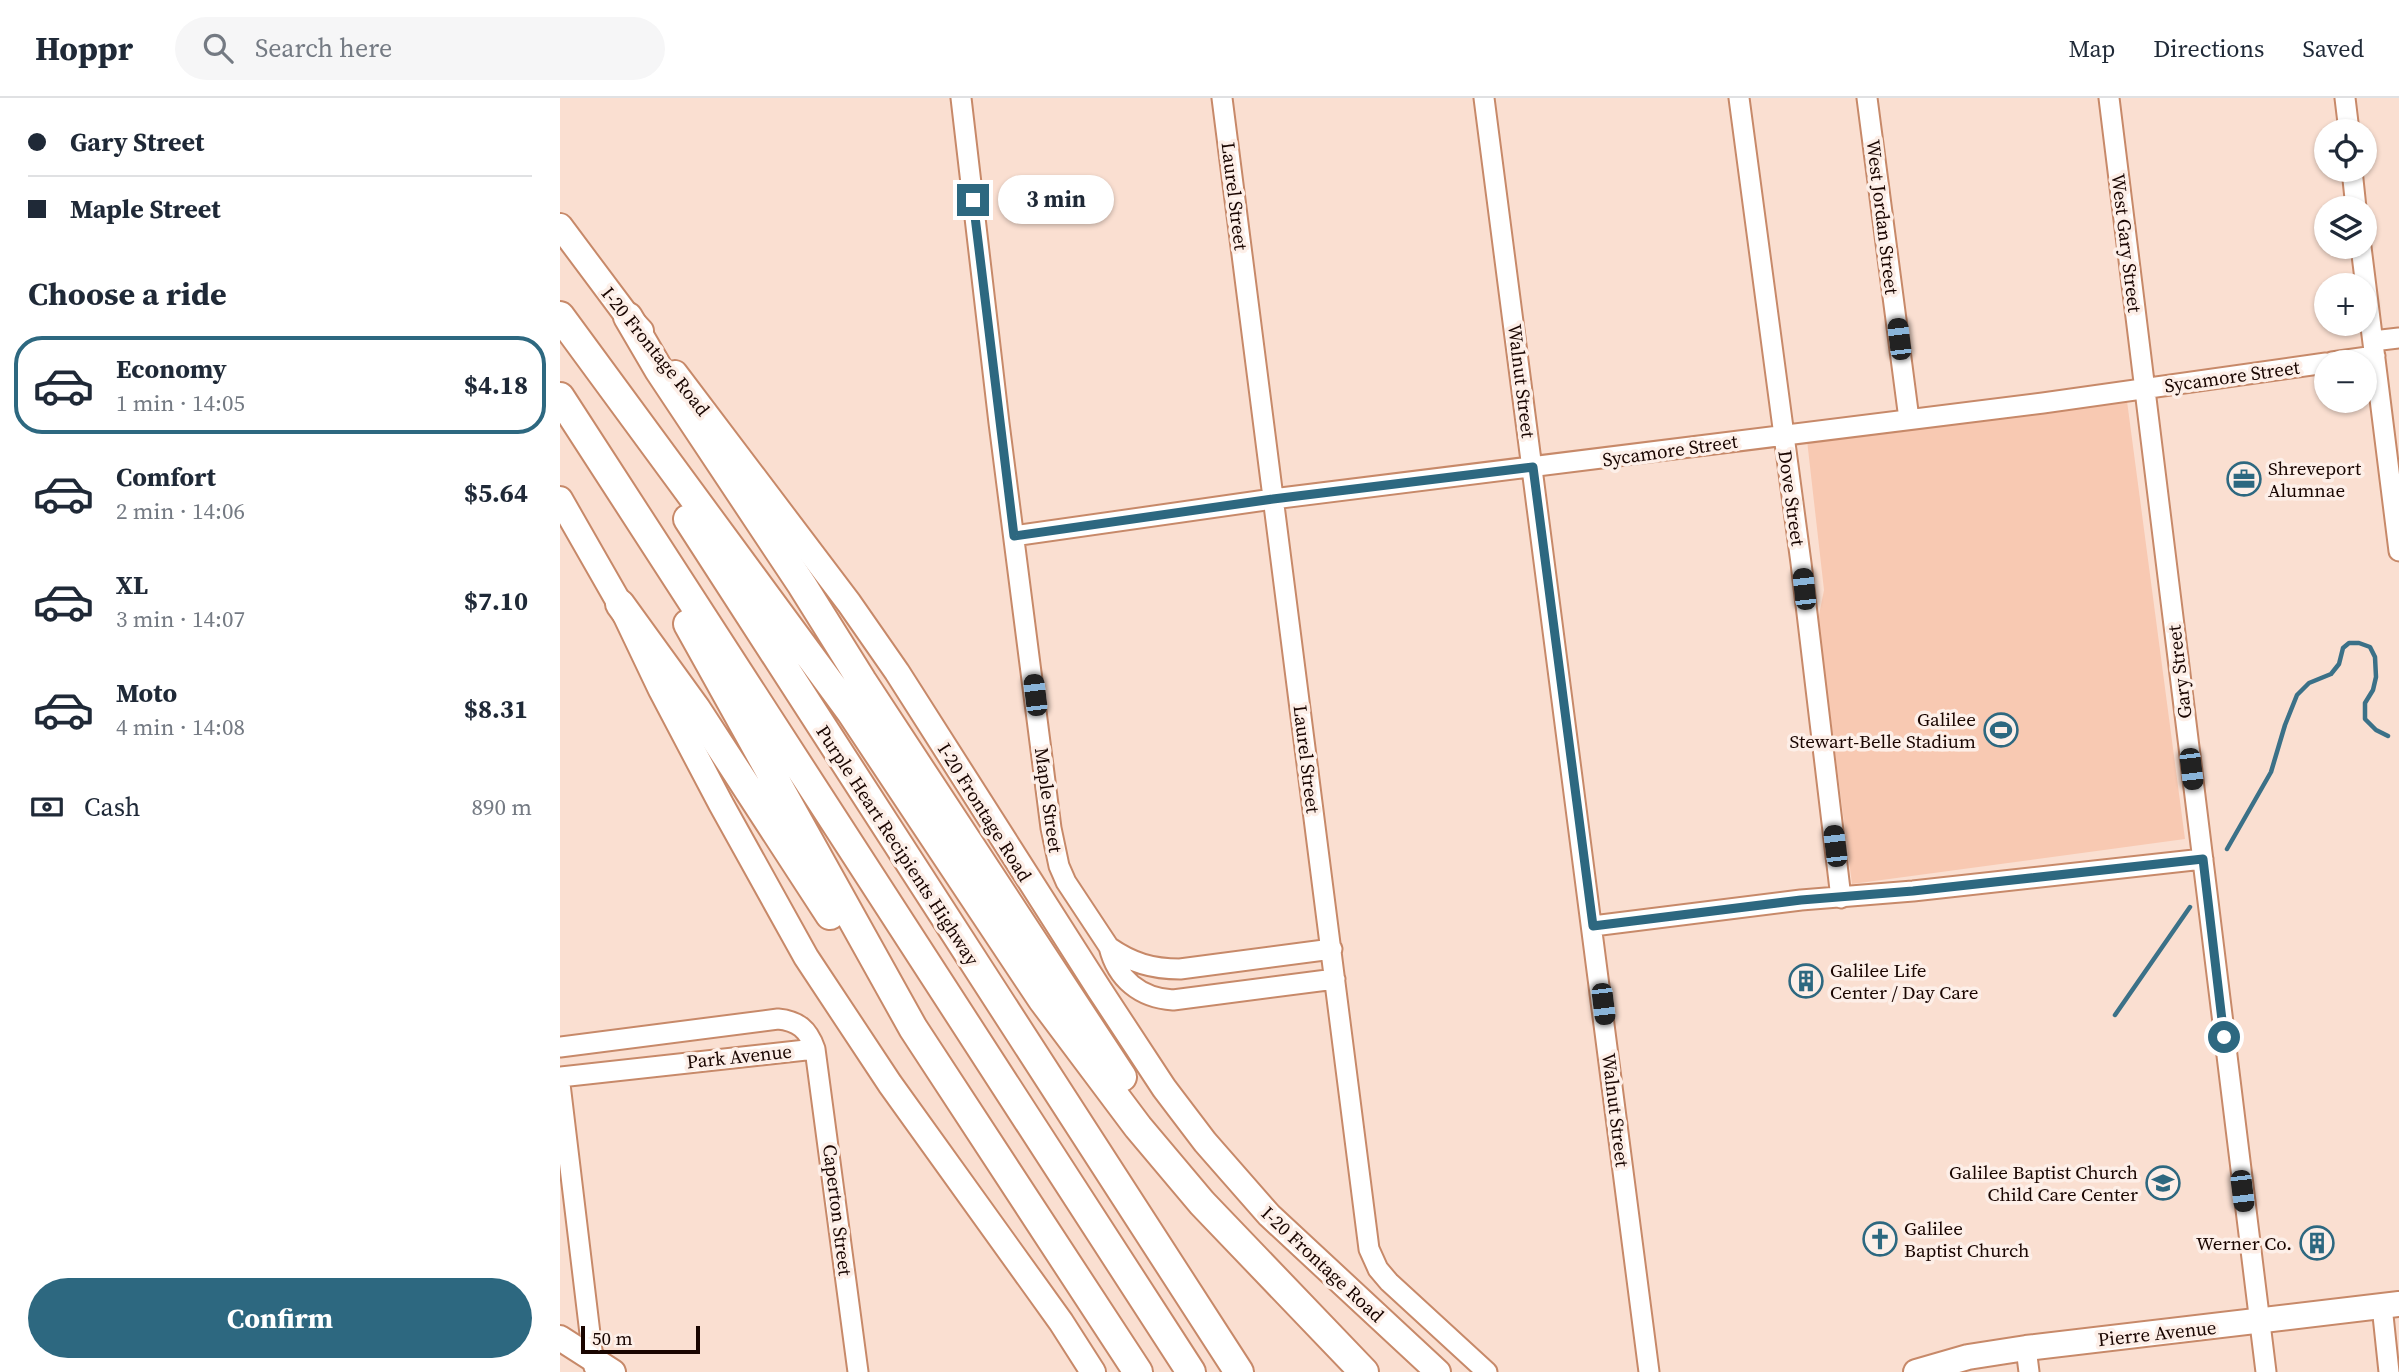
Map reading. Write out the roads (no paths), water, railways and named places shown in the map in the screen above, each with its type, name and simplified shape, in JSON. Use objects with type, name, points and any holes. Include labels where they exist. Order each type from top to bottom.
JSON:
[{"type":"highway","points":[[560,317],[851,712],[1042,999],[1122,1106],[1202,1203],[1364,1372]]},
{"type":"highway","name":"Purple Heart Recipients Highway","points":[[560,317],[797,691],[1239,1372]]},
{"type":"highway","points":[[628,317],[659,370],[1138,1101],[1255,1256]]},
{"type":"highway","name":"Purple Heart Recipients Highway","points":[[560,397],[1191,1372]]},
{"type":"highway","points":[[578,425],[913,1028],[1138,1372]]},
{"type":"highway","points":[[620,604],[696,709],[842,934],[913,1028]]},
{"type":"main road","name":"I-20 Frontage Road","points":[[560,226],[628,317],[651,341],[849,603],[897,672],[1164,1088],[1205,1142],[1269,1215],[1438,1372]]},
{"type":"main road","points":[[560,499],[620,604],[715,793],[806,957],[890,1084],[1061,1322],[1093,1372]]},
{"type":"main road","name":"Pierre Avenue","points":[[1916,1372],[1968,1357],[2028,1360],[2260,1322],[2390,1305]]},
{"type":"main road","points":[[560,1338],[600,1368]]},
{"type":"street","name":"Maple Street","points":[[961,98],[984,303],[1051,828],[1059,866],[1066,882],[1109,947]]},
{"type":"street","name":"Laurel Street","points":[[1222,98],[1372,1257],[1389,1282],[1487,1372]]},
{"type":"street","name":"Walnut Street","points":[[1484,98],[1649,1372]]},
{"type":"street","name":"Dove Street","points":[[1739,98],[1801,563],[1841,898]]},
{"type":"street","name":"West Jordan Street","points":[[1867,98],[1909,419]]},
{"type":"street","name":"West Gary Street","points":[[2109,98],[2145,388]]},
{"type":"street","points":[[2345,98],[2348,119]]},
{"type":"street","points":[[2363,259],[2399,551]]},
{"type":"street","points":[[2371,350],[2399,338]]},
{"type":"street","name":"Sycamore Street","points":[[1014,536],[1273,499],[2314,365]]},
{"type":"street","name":"Gary Street","points":[[2145,388],[2266,1372]]},
{"type":"street","points":[[1593,926],[1801,900],[2203,859]]},
{"type":"street","points":[[1109,947],[1124,958],[1161,969],[1332,948]]},
{"type":"street","points":[[1109,947],[1123,978],[1141,992],[1162,999],[1173,1000],[1335,979]]},
{"type":"street","name":"Park Avenue","points":[[560,1047],[778,1019],[791,1020],[802,1027],[811,1036],[816,1049],[560,1077]]},
{"type":"street","name":"Caperton Street","points":[[816,1049],[859,1372]]},
{"type":"street","points":[[560,1084],[600,1368]]},
{"type":"street","points":[[2389,1372],[2390,1305]]},
{"type":"waterway","points":[[2227,849],[2271,772],[2297,695],[2309,683],[2331,674],[2339,664],[2343,648],[2349,643],[2370,647],[2375,657],[2376,677],[2373,690],[2365,703],[2365,719],[2376,730],[2388,736]]},
{"type":"waterway","points":[[2115,1015],[2190,907]]},
{"type":"place","name":"Shreveport Alumnae","points":[[2244,479]]},
{"type":"place","name":"Galilee Stewart-Belle Stadium","points":[[2001,730]]},
{"type":"place","name":"Galilee Life Center / Day Care","points":[[1806,981]]},
{"type":"place","name":"Galilee Baptist Church Child Care Center","points":[[2163,1183]]},
{"type":"place","name":"Galilee Baptist Church","points":[[1880,1239]]},
{"type":"place","name":"Werner Co.","points":[[2317,1243]]}]
